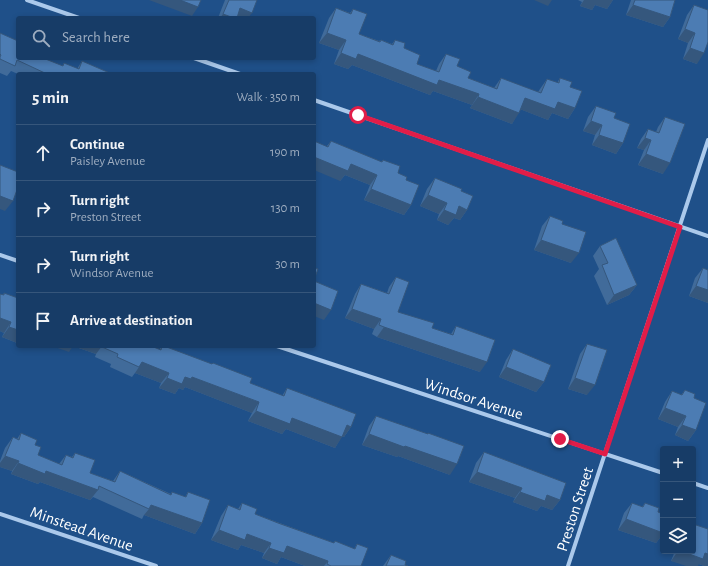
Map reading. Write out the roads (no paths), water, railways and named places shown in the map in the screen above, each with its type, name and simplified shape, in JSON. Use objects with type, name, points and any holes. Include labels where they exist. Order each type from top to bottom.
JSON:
[{"type":"street","points":[[27,0],[73,16]]},
{"type":"street","points":[[200,60],[234,72]]},
{"type":"street","points":[[316,101],[708,236]]},
{"type":"street","name":"Preston Street","points":[[568,566],[708,140]]},
{"type":"street","points":[[0,255],[16,260]]},
{"type":"street","name":"Windsor Avenue","points":[[283,348],[660,472]]},
{"type":"street","points":[[696,484],[708,488]]},
{"type":"street","name":"Minstead Avenue","points":[[0,514],[156,566]]}]
